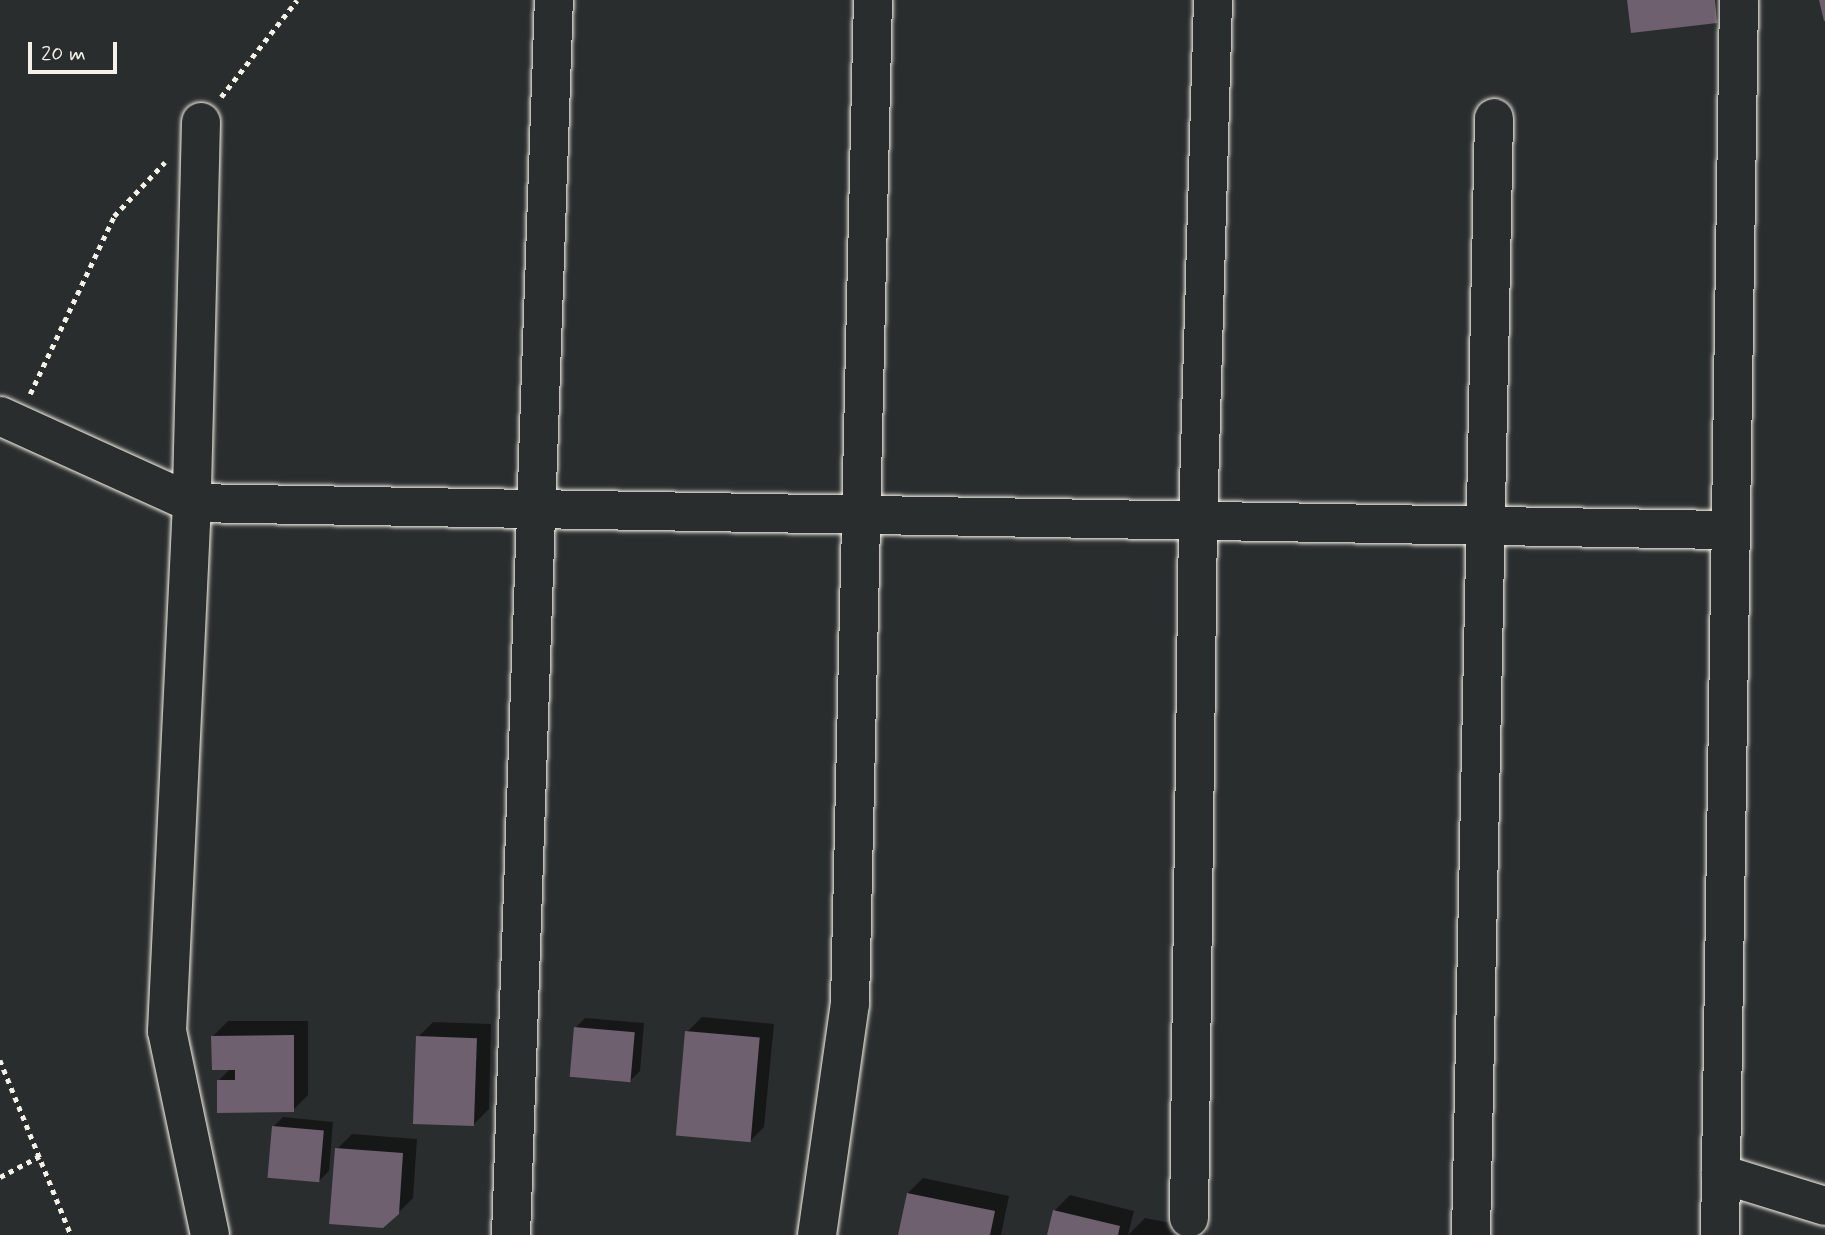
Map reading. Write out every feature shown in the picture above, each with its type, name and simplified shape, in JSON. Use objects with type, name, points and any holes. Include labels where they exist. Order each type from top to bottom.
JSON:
[{"type":"street","points":[[511,1235],[540,509],[554,0]]},
{"type":"street","points":[[817,1235],[850,1004],[866,515],[873,0]]},
{"type":"street","points":[[1189,1218],[1198,521],[1213,0]]},
{"type":"street","points":[[1720,1235],[1739,0]]},
{"type":"street","points":[[1472,1235],[1489,526],[1494,118]]},
{"type":"street","points":[[201,122],[192,503],[167,1031],[210,1235]]},
{"type":"street","points":[[8,420],[192,503],[1731,530]]},
{"type":"street","points":[[1721,1174],[1825,1206]]},
{"type":"path","points":[[8,420],[114,216],[201,122],[297,0]]},
{"type":"path","points":[[0,1060],[71,1235]]},
{"type":"path","points":[[0,1177],[40,1156]]},
{"type":"building","points":[[1627,0],[1715,0],[1717,23],[1631,33]]},
{"type":"building","points":[[1819,0],[1825,0],[1825,21],[1824,21]]},
{"type":"building","points":[[574,1027],[635,1032],[630,1082],[570,1077]]},
{"type":"building","points":[[685,1031],[760,1038],[751,1142],[676,1136]]},
{"type":"building","points":[[294,1035],[294,1112],[217,1113],[217,1080],[235,1080],[235,1070],[212,1070],[211,1036]]},
{"type":"building","points":[[416,1036],[477,1038],[474,1126],[413,1124]]},
{"type":"building","points":[[272,1126],[324,1131],[319,1182],[267,1178]]},
{"type":"building","points":[[335,1148],[403,1153],[399,1214],[383,1228],[329,1224]]},
{"type":"building","points":[[907,1193],[995,1211],[990,1235],[898,1235]]},
{"type":"building","points":[[1053,1210],[1120,1226],[1118,1235],[1047,1235]]}]
